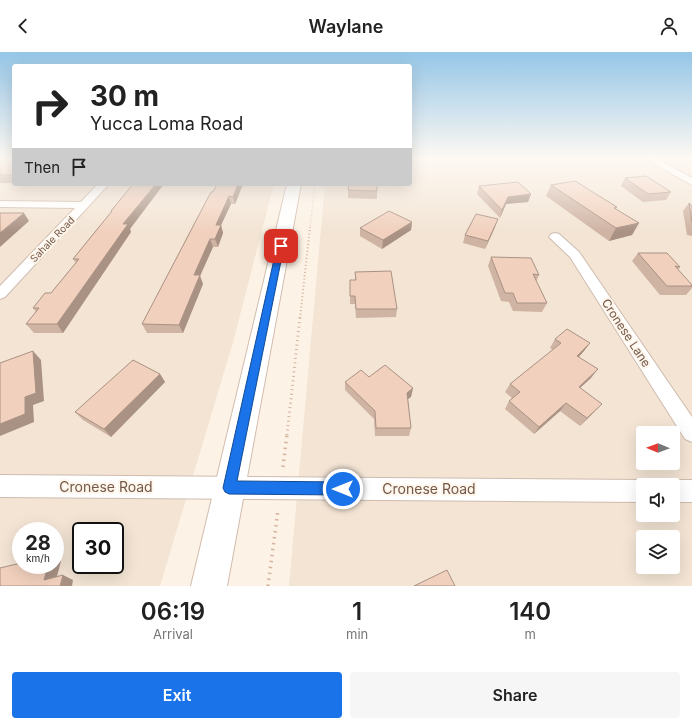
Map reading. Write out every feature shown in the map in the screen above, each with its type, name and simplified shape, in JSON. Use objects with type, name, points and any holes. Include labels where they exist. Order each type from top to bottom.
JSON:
[{"type":"main road","points":[[209,586],[294,186]]},
{"type":"street","name":"Sahale Road","points":[[0,294],[102,186]]},
{"type":"street","points":[[0,204],[84,205]]},
{"type":"street","name":"Cronese Lane","points":[[555,237],[575,255],[692,434]]},
{"type":"street","name":"Cronese Road","points":[[0,486],[636,491]]},
{"type":"street","points":[[680,491],[692,491]]},
{"type":"path","points":[[283,467],[315,186]]},
{"type":"path","points":[[268,586],[278,510]]},
{"type":"shaded area","points":[[0,183],[12,183],[12,186],[273,186],[233,342],[160,586],[0,586]]},
{"type":"shaded area","points":[[412,183],[692,183],[692,586],[289,586],[325,186],[412,186]]},
{"type":"building","points":[[519,183],[531,194],[508,197],[502,210],[479,186]]},
{"type":"building","points":[[578,183],[617,207],[614,208],[639,223],[616,228],[551,185]]},
{"type":"building","points":[[632,183],[657,183],[671,192],[648,194]]},
{"type":"building","points":[[131,186],[154,186],[123,224],[128,224],[57,324],[26,324],[39,308],[33,308],[45,293],[51,293],[79,259],[73,259]]},
{"type":"building","points":[[216,186],[237,186],[233,197],[229,196],[216,225],[221,225],[215,239],[210,239],[194,275],[200,275],[179,325],[142,324],[211,192],[213,192]]},
{"type":"building","points":[[349,186],[377,186],[377,191],[348,190]]},
{"type":"building","points":[[689,203],[692,206],[692,222]]},
{"type":"building","points":[[389,211],[412,222],[383,240],[360,228]]},
{"type":"building","points":[[0,213],[24,213],[0,233]]},
{"type":"building","points":[[476,214],[498,219],[488,241],[465,235]]},
{"type":"building","points":[[638,253],[667,253],[680,267],[675,266],[692,286],[667,286]]},
{"type":"building","points":[[491,257],[531,258],[539,275],[533,274],[547,303],[517,303],[513,293],[505,293]]},
{"type":"building","points":[[391,271],[397,309],[356,309],[355,296],[350,296],[350,280],[356,280],[355,272]]},
{"type":"building","points":[[567,329],[590,343],[577,356],[598,369],[579,387],[602,404],[587,418],[566,403],[539,427],[509,401],[520,392],[510,384],[561,343],[555,339]]},
{"type":"building","points":[[33,351],[36,393],[25,397],[25,414],[0,424],[0,363]]},
{"type":"building","points":[[133,360],[160,374],[104,429],[75,412]]},
{"type":"building","points":[[385,365],[413,388],[407,393],[411,428],[376,428],[375,411],[345,382],[361,370],[369,377]]},
{"type":"building","points":[[12,565],[12,574],[46,574],[44,580],[63,575],[60,586],[0,586],[0,568]]},
{"type":"building","points":[[447,570],[455,586],[414,586]]},
{"type":"route","points":[[281,246],[229,488],[343,489]]}]
